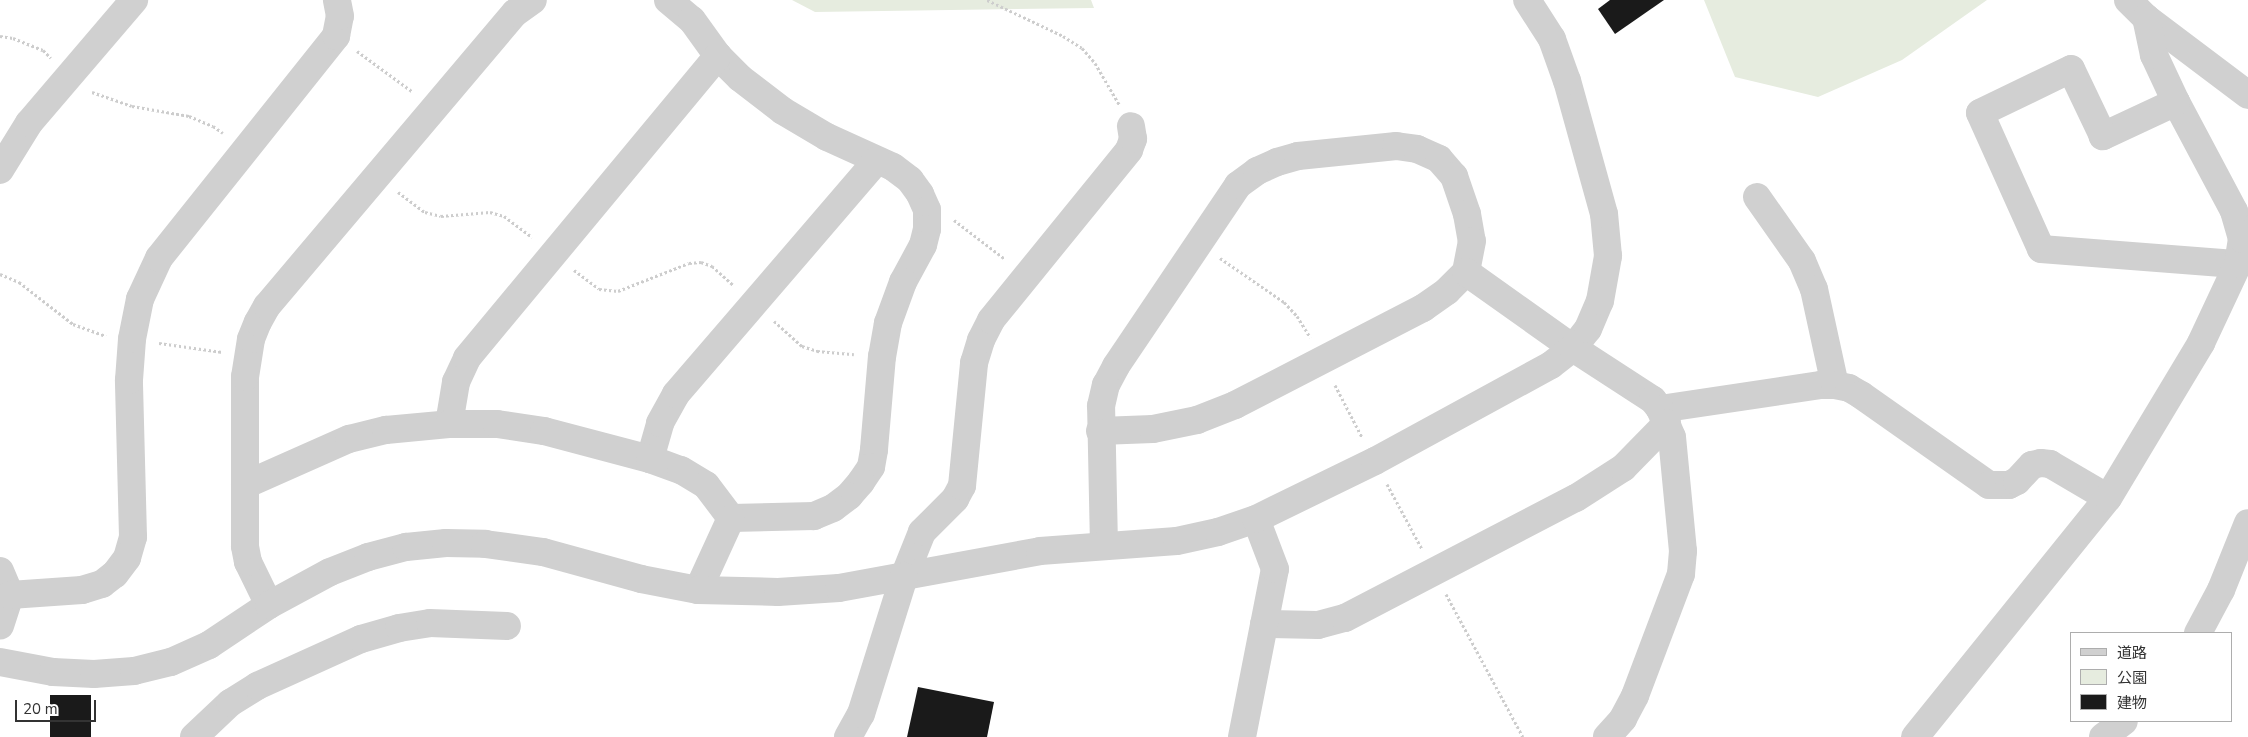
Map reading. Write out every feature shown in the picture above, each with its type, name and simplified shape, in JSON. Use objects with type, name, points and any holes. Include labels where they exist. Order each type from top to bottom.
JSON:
[{"type":"street","points":[[0,170],[29,123],[134,0]]},
{"type":"street","points":[[0,625],[5,583],[82,590],[102,584],[115,574],[127,558],[133,537],[129,380],[132,339],[140,299],[159,258],[336,36],[340,16],[337,0]]},
{"type":"street","points":[[269,605],[248,562],[245,546],[245,377],[251,338],[267,306],[515,13],[533,0]]},
{"type":"street","points":[[668,0],[692,20],[718,56],[740,78],[783,111],[828,136],[893,167],[910,180],[920,194],[926,210],[926,229],[923,245],[894,304],[882,356],[871,467],[849,496],[833,508],[814,516],[731,518]]},
{"type":"street","points":[[0,662],[53,672],[94,674],[134,671],[171,662],[209,645],[269,605],[330,572],[368,557],[406,547],[446,543],[485,544],[543,552],[641,579],[698,590],[778,592],[839,588],[904,577],[970,562],[1040,551],[1177,541],[1218,532],[1256,519],[1375,461],[1552,366],[1574,348],[1588,329],[1600,302],[1608,256],[1604,214],[1567,81],[1552,40],[1535,3]]},
{"type":"street","points":[[2137,9],[2248,95]]},
{"type":"street","points":[[1915,737],[2108,498],[2201,343],[2238,264],[2242,239],[2234,210],[2176,102],[2154,55],[2137,9]]},
{"type":"street","points":[[449,424],[456,382],[467,358],[718,56]]},
{"type":"street","points":[[2176,102],[2103,136],[2071,69],[1980,113],[2041,249],[2238,264]]},
{"type":"street","points":[[848,737],[861,714],[904,577],[922,532],[955,499],[962,486],[974,363],[981,340],[991,320],[1129,150],[1132,138],[1131,126]]},
{"type":"street","points":[[1100,431],[1153,428],[1197,420],[1235,405],[1423,308],[1447,291],[1466,272],[1472,241],[1468,214],[1454,176],[1439,159],[1417,149],[1396,146],[1298,156],[1277,162],[1257,171],[1238,185],[1116,366],[1106,385],[1101,406],[1100,431],[1104,546]]},
{"type":"street","points":[[650,459],[660,423],[667,408],[877,160]]},
{"type":"street","points":[[1757,197],[1802,261],[1814,288],[1835,385]]},
{"type":"street","points":[[1466,272],[1574,348],[1643,392],[1664,416],[1672,437],[1682,542],[1681,574],[1635,696],[1623,718],[1607,737]]},
{"type":"street","points":[[1264,624],[1318,625],[1345,618],[1576,498],[1623,468],[1664,416],[1821,385],[1849,388],[1989,484],[2010,485],[2017,481],[2032,465],[2042,463],[2050,464],[2108,498]]},
{"type":"street","points":[[245,485],[349,439],[386,430],[449,424],[497,424],[544,431],[650,459],[681,470],[706,485],[731,518]]},
{"type":"street","points":[[698,590],[731,518]]},
{"type":"street","points":[[1242,737],[1274,569],[1256,519]]},
{"type":"street","points":[[2199,632],[2221,590],[2248,523]]},
{"type":"street","points":[[194,737],[230,703],[257,686],[361,639],[399,628],[430,623],[507,626]]},
{"type":"street","points":[[2103,737],[2123,722]]},
{"type":"path","points":[[986,0],[1064,36],[1082,48],[1095,63],[1131,126]]},
{"type":"path","points":[[0,36],[13,38],[43,50],[69,74],[96,94],[132,106],[189,116],[213,126],[246,150]]},
{"type":"path","points":[[336,36],[434,108]]},
{"type":"path","points":[[378,175],[425,212],[441,216],[490,212],[504,216],[599,289],[607,292],[618,291],[690,263],[701,262],[712,266],[802,346],[818,351],[882,356]]},
{"type":"path","points":[[951,219],[1027,276]]},
{"type":"path","points":[[0,274],[19,282],[73,324],[100,335],[247,356]]},
{"type":"green space","points":[[792,0],[1091,0],[1094,8],[815,12]]},
{"type":"green space","points":[[1704,0],[1987,0],[1902,60],[1818,97],[1735,77]]},
{"type":"building","points":[[1610,0],[1664,0],[1615,34],[1598,9]]},
{"type":"building","points":[[918,687],[994,702],[987,737],[907,737]]},
{"type":"building","points":[[50,695],[91,695],[91,737],[50,737]]}]
